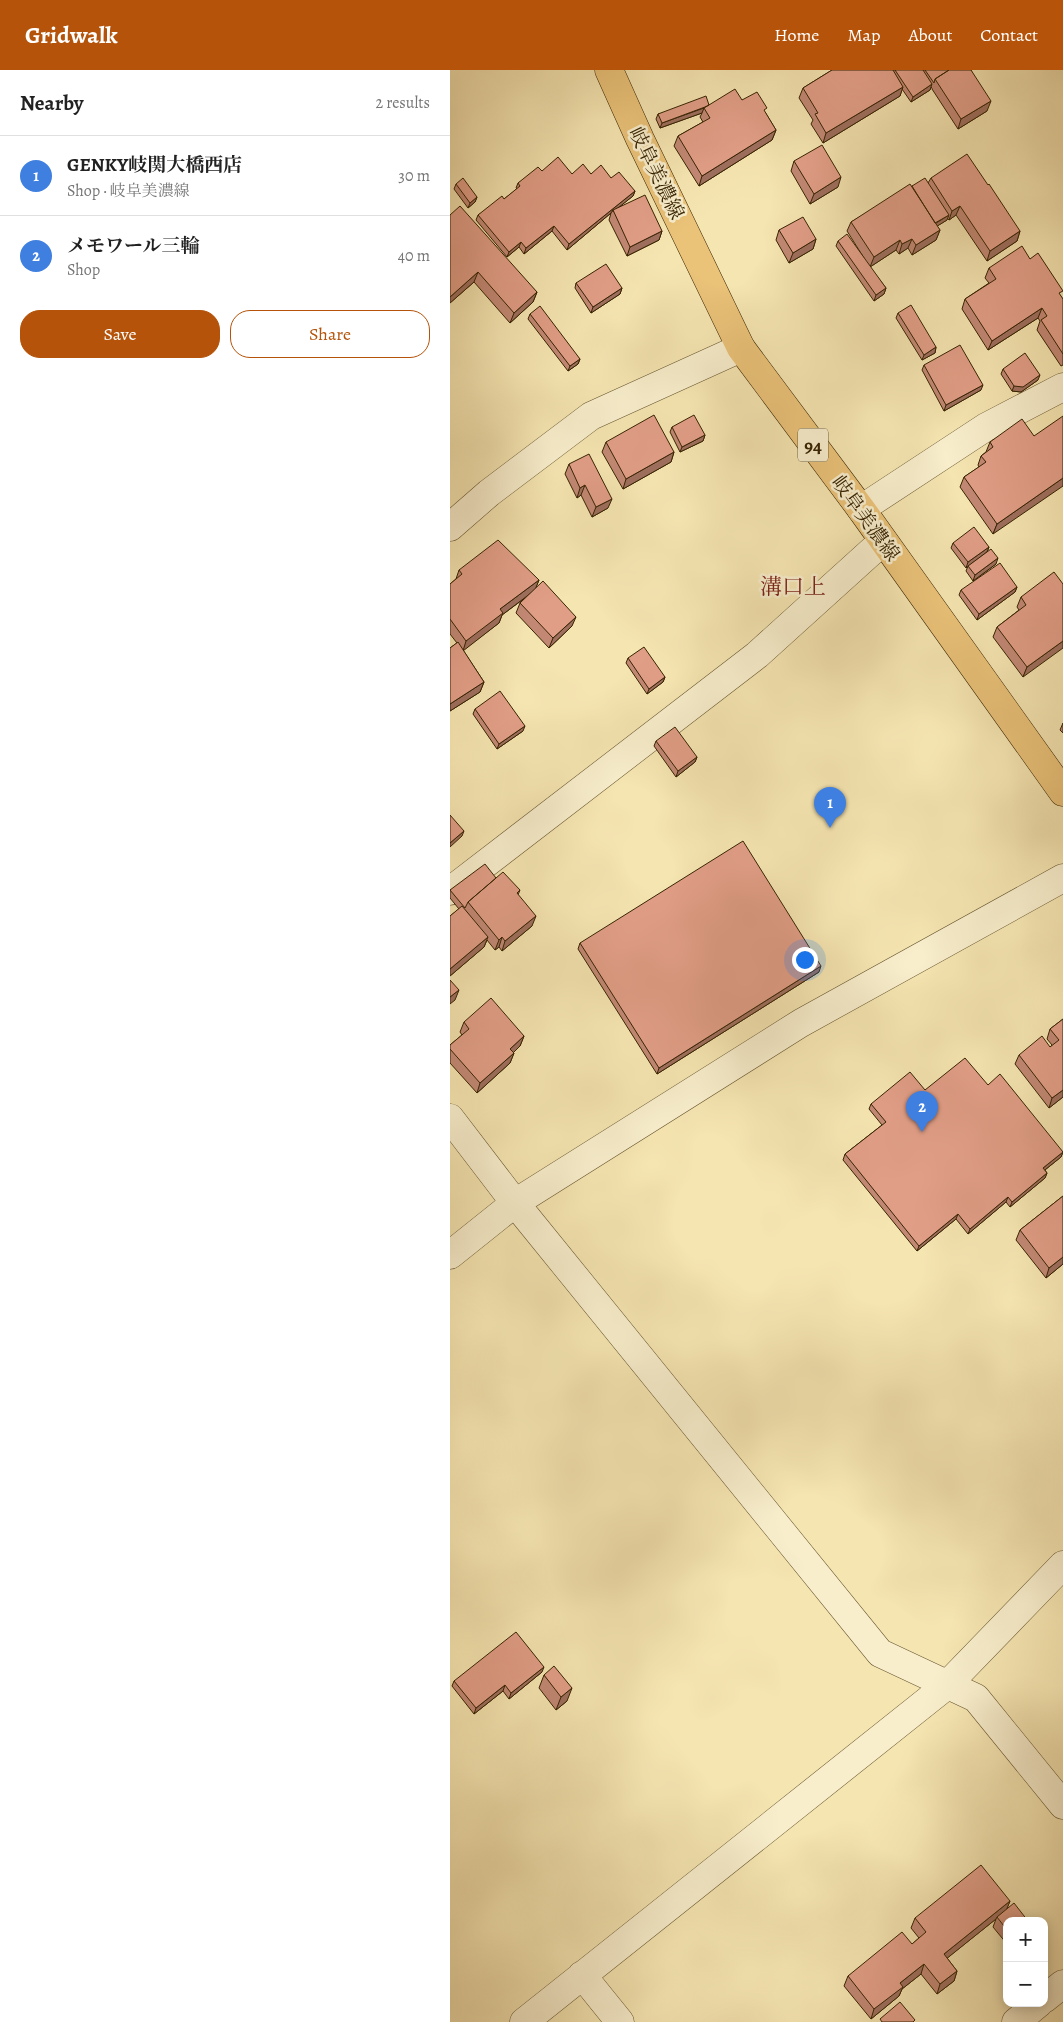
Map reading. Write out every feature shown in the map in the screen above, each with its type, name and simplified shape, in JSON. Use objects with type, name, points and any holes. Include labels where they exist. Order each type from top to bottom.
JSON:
[{"type":"main road","name":"岐阜美濃線","points":[[610,70],[640,139],[741,348],[861,509],[1063,792]]},
{"type":"street","points":[[450,527],[489,494],[591,416],[741,348]]},
{"type":"street","points":[[861,509],[986,427],[1063,387]]},
{"type":"street","points":[[450,891],[757,655],[883,541]]},
{"type":"street","points":[[450,1255],[515,1203],[802,1023],[1063,878]]},
{"type":"street","points":[[450,1118],[515,1203],[880,1653],[946,1686],[976,1698],[1063,1805]]},
{"type":"street","points":[[524,2022],[946,1686],[1063,1565]]},
{"type":"street","points":[[582,1975],[620,2022]]},
{"type":"street","points":[[1048,1996],[1063,1984]]},
{"type":"street","points":[[1016,2022],[1034,2007]]},
{"type":"building","points":[[832,70],[893,70],[903,87],[826,133],[815,114],[818,113],[803,88]]},
{"type":"building","points":[[895,70],[923,70],[932,84],[913,97]]},
{"type":"building","points":[[925,70],[949,70],[935,79],[934,83]]},
{"type":"building","points":[[949,70],[971,70],[991,101],[961,119],[935,79]]},
{"type":"building","points":[[735,89],[742,100],[757,92],[767,108],[764,110],[776,130],[702,176],[678,136],[710,118],[704,108]]},
{"type":"building","points":[[706,96],[709,105],[662,123],[658,114]]},
{"type":"building","points":[[822,145],[841,177],[814,194],[794,161]]},
{"type":"building","points":[[967,154],[1020,231],[990,251],[960,206],[952,211],[931,178]]},
{"type":"building","points":[[558,157],[572,174],[583,164],[591,174],[601,165],[611,178],[619,172],[635,191],[569,244],[554,226],[526,248],[521,242],[509,252],[478,215],[502,196],[504,199],[520,186],[518,183],[538,167],[542,171]]},
{"type":"building","points":[[463,178],[477,197],[470,203],[456,184]]},
{"type":"building","points":[[925,178],[949,215],[935,223],[912,186]]},
{"type":"building","points":[[910,184],[940,230],[916,245],[912,239],[902,244],[900,240],[874,257],[851,222]]},
{"type":"building","points":[[645,195],[662,231],[630,247],[613,210]]},
{"type":"building","points":[[460,206],[537,292],[514,313],[478,272],[450,297],[450,215]]},
{"type":"building","points":[[803,217],[816,239],[793,253],[779,230]]},
{"type":"building","points":[[847,234],[886,288],[876,295],[838,241]]},
{"type":"building","points":[[1022,246],[1030,259],[1038,253],[1063,291],[1059,293],[1063,299],[1063,354],[1041,320],[1047,316],[1042,308],[992,341],[965,299],[996,279],[989,268]]},
{"type":"building","points":[[606,264],[622,288],[593,307],[576,283]]},
{"type":"building","points":[[911,305],[936,347],[924,355],[898,313]]},
{"type":"building","points":[[540,306],[580,359],[570,366],[530,314]]},
{"type":"building","points":[[960,345],[983,385],[946,405],[924,365]]},
{"type":"building","points":[[1025,353],[1040,375],[1023,387],[1014,386],[1003,369]]},
{"type":"building","points":[[654,415],[674,452],[626,479],[606,442]]},
{"type":"building","points":[[694,415],[705,435],[682,447],[672,427]]},
{"type":"building","points":[[1063,416],[1063,478],[997,524],[964,477],[986,462],[981,456],[993,447],[990,442],[1022,419],[1034,436]]},
{"type":"building","points":[[589,454],[612,499],[596,507],[585,485],[580,488],[569,464]]},
{"type":"building","points":[[974,527],[989,547],[968,562],[953,543]]},
{"type":"building","points":[[498,540],[539,580],[500,609],[503,613],[466,641],[450,619],[450,584],[462,574],[459,570]]},
{"type":"building","points":[[991,549],[998,558],[975,575],[968,566]]},
{"type":"building","points":[[1000,563],[1017,587],[979,614],[961,590]]},
{"type":"building","points":[[1054,572],[1063,584],[1063,641],[1027,667],[997,627],[1026,605],[1021,597]]},
{"type":"building","points":[[543,581],[576,617],[553,638],[520,603]]},
{"type":"building","points":[[458,642],[484,682],[450,704],[450,648]]},
{"type":"building","points":[[644,647],[665,677],[649,689],[628,658]]},
{"type":"building","points":[[500,691],[525,726],[499,744],[475,709]]},
{"type":"building","points":[[675,727],[697,757],[678,771],[656,741]]},
{"type":"building","points":[[450,815],[464,831],[450,843]]},
{"type":"building","points":[[743,841],[821,966],[659,1068],[580,943]]},
{"type":"building","points":[[485,864],[496,878],[468,902],[465,908],[450,890]]},
{"type":"building","points":[[503,872],[520,890],[517,893],[536,916],[505,941],[502,937],[499,940],[468,902]]},
{"type":"building","points":[[462,906],[488,937],[450,969],[450,916]]},
{"type":"building","points":[[450,980],[459,990],[450,997]]},
{"type":"building","points":[[491,998],[524,1036],[510,1049],[514,1053],[480,1083],[450,1049],[450,1045],[469,1029],[464,1022]]},
{"type":"building","points":[[1063,1019],[1063,1090],[1052,1098],[1019,1055],[1042,1036],[1050,1047],[1059,1040],[1050,1029]]},
{"type":"building","points":[[965,1058],[988,1085],[1000,1074],[1063,1152],[1043,1168],[1047,1173],[1012,1202],[1008,1197],[970,1229],[958,1214],[919,1246],[845,1154],[886,1122],[871,1104],[910,1072],[925,1090]]},
{"type":"building","points":[[1063,1196],[1063,1257],[1049,1268],[1020,1230]]},
{"type":"building","points":[[516,1632],[544,1667],[511,1693],[505,1685],[476,1708],[454,1681]]},
{"type":"building","points":[[554,1666],[572,1688],[561,1697],[544,1675]]},
{"type":"building","points":[[981,1865],[1010,1901],[944,1954],[957,1971],[940,1984],[924,1964],[900,1983],[903,1987],[874,2009],[848,1976],[902,1932],[912,1944],[926,1932],[915,1918]]},
{"type":"building","points":[[1014,1903],[1025,1917],[1003,1917],[1003,1925],[997,1917]]},
{"type":"building","points":[[900,2002],[915,2020],[913,2022],[882,2022],[880,2019]]},
{"type":"place","name":"GENKY岐関大橋西店","points":[[830,828]]},
{"type":"place","name":"メモワール三輪","points":[[922,1132]]},
{"type":"district","name":"溝口上","points":[[793,586]]}]
